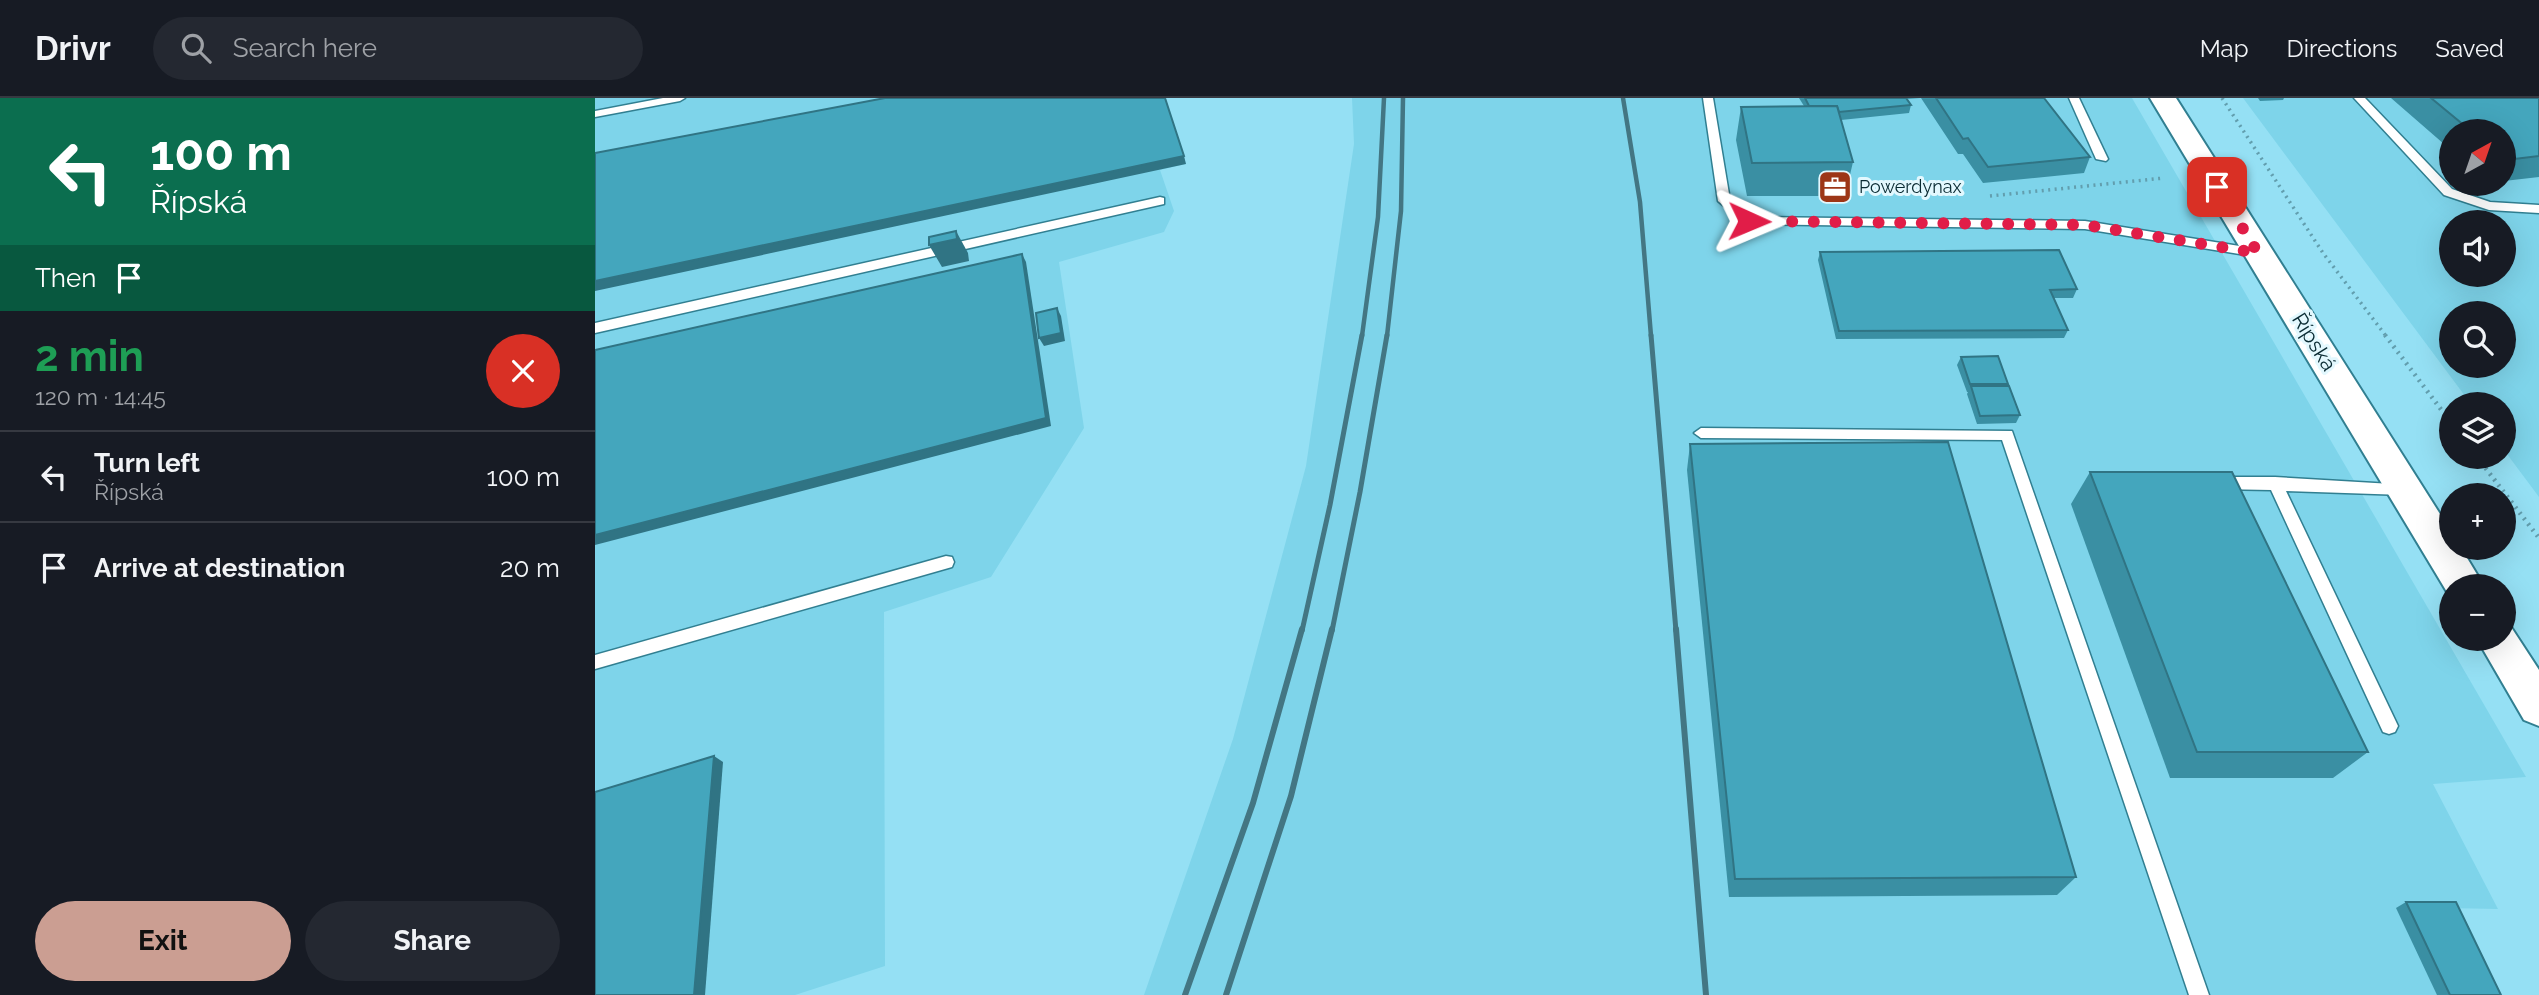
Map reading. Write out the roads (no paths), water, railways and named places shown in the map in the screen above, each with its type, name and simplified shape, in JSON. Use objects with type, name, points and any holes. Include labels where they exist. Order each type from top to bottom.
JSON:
[{"type":"street","name":"Řípská","points":[[2163,98],[2457,574]]},
{"type":"street","points":[[2504,651],[2539,707]]},
{"type":"lane","points":[[595,114],[680,98]]},
{"type":"lane","points":[[1708,98],[1724,201],[1749,221],[2085,225],[2258,253]]},
{"type":"lane","points":[[2074,98],[2102,159]]},
{"type":"lane","points":[[2358,98],[2448,192],[2489,206],[2539,209]]},
{"type":"lane","points":[[595,328],[1160,201]]},
{"type":"lane","points":[[1701,433],[2007,435],[2199,995]]},
{"type":"lane","points":[[2200,482],[2404,489]]},
{"type":"lane","points":[[2275,483],[2389,726]]},
{"type":"lane","points":[[595,662],[946,562]]},
{"type":"railway","points":[[1362,336],[1378,217],[1384,98]]},
{"type":"railway","points":[[1387,336],[1401,211],[1403,98]]},
{"type":"railway","points":[[1623,98],[1640,202],[1651,336]]},
{"type":"railway","points":[[1302,631],[1330,505],[1362,335]]},
{"type":"railway","points":[[1332,631],[1360,492],[1387,335]]},
{"type":"railway","points":[[1651,335],[1676,631]]},
{"type":"railway","points":[[1185,995],[1253,803],[1302,629]]},
{"type":"railway","points":[[1226,995],[1291,796],[1332,629]]},
{"type":"railway","points":[[1676,629],[1706,995]]},
{"type":"place","name":"Powerdynax","points":[[1835,187]]}]
